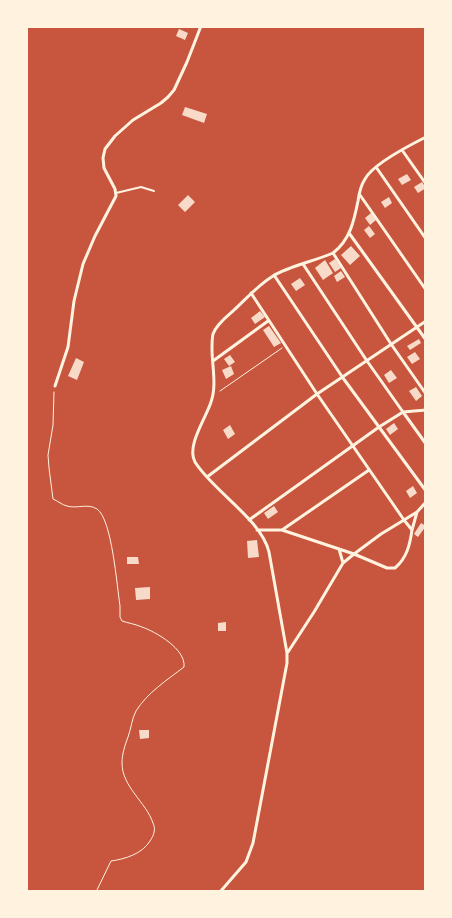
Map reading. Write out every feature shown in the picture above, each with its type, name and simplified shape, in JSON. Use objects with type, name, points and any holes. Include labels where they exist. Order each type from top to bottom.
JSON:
[{"type":"street","points":[[55,386],[68,347],[74,301],[83,264],[95,236],[116,200],[116,192],[104,168],[103,158],[105,149],[115,136],[133,120],[168,97],[174,90],[201,26]]},
{"type":"street","points":[[220,892],[246,862],[253,844],[287,663],[287,653],[267,546],[262,536],[249,520],[207,477],[192,456],[193,444],[213,396],[213,334],[216,328],[251,293],[274,275],[333,253],[350,233],[359,194],[365,178],[376,167],[426,137]]},
{"type":"street","points":[[402,150],[426,184]]},
{"type":"street","points":[[376,167],[426,238]]},
{"type":"street","points":[[359,194],[426,290]]},
{"type":"street","points":[[350,233],[426,340]]},
{"type":"street","points":[[333,253],[391,344],[426,394]]},
{"type":"street","points":[[303,264],[367,361],[426,444]]},
{"type":"street","points":[[274,275],[343,378],[426,492]]},
{"type":"street","points":[[251,293],[317,394],[412,530]]},
{"type":"street","points":[[212,361],[268,321]]},
{"type":"street","points":[[207,477],[317,394],[426,321]]},
{"type":"street","points":[[249,520],[352,445],[403,412],[426,410]]},
{"type":"street","points":[[282,530],[369,470]]},
{"type":"street","points":[[287,653],[343,563],[381,534],[417,512],[426,502]]},
{"type":"street","points":[[257,530],[282,530],[354,554],[391,569],[400,563],[409,548],[417,512]]},
{"type":"street","points":[[340,549],[343,563]]},
{"type":"lane","points":[[116,192],[141,187],[154,191]]},
{"type":"path","points":[[213,396],[285,346]]},
{"type":"path","points":[[55,386],[53,425],[48,455],[53,498],[69,507],[91,506],[99,510],[109,532],[122,621],[142,627],[159,636],[175,647],[184,663],[184,667],[163,683],[136,712],[122,762],[123,774],[129,786],[154,824],[154,835],[148,844],[136,853],[111,861],[96,892]]},
{"type":"building","points":[[179,29],[188,33],[185,40],[176,36]]},
{"type":"building","points":[[185,107],[207,114],[204,123],[182,115]]},
{"type":"building","points":[[407,174],[411,180],[402,185],[398,179]]},
{"type":"building","points":[[422,182],[426,188],[418,193],[414,187]]},
{"type":"building","points":[[188,195],[195,202],[185,212],[178,205]]},
{"type":"building","points":[[389,197],[392,203],[385,208],[381,202]]},
{"type":"building","points":[[371,213],[376,220],[370,225],[365,218]]},
{"type":"building","points":[[369,226],[375,234],[370,238],[364,230]]},
{"type":"building","points":[[351,246],[360,256],[350,265],[341,255]]},
{"type":"building","points":[[335,259],[341,268],[335,272],[329,263]]},
{"type":"building","points":[[325,260],[333,273],[323,280],[315,268]]},
{"type":"building","points":[[341,271],[345,277],[337,282],[334,276]]},
{"type":"building","points":[[300,278],[305,285],[296,291],[291,284]]},
{"type":"building","points":[[260,311],[265,317],[255,324],[251,318]]},
{"type":"building","points":[[269,326],[281,343],[274,347],[263,330]]},
{"type":"building","points":[[419,339],[421,343],[410,350],[407,346]]},
{"type":"building","points":[[415,352],[420,359],[412,364],[407,357]]},
{"type":"building","points":[[230,355],[235,362],[229,366],[224,359]]},
{"type":"building","points":[[76,358],[84,362],[77,380],[68,376]]},
{"type":"building","points":[[231,366],[234,374],[226,379],[222,370]]},
{"type":"building","points":[[391,370],[397,378],[389,383],[384,375]]},
{"type":"building","points":[[416,387],[422,396],[416,401],[409,391]]},
{"type":"building","points":[[394,423],[398,429],[390,435],[386,429]]},
{"type":"building","points":[[230,425],[235,434],[228,439],[223,430]]},
{"type":"building","points":[[413,486],[417,493],[410,498],[406,491]]},
{"type":"building","points":[[274,506],[278,512],[268,519],[264,513]]},
{"type":"building","points":[[421,523],[426,526],[418,537],[414,534]]},
{"type":"building","points":[[257,540],[259,557],[248,558],[247,541]]},
{"type":"building","points":[[127,557],[138,557],[139,564],[127,564]]},
{"type":"building","points":[[150,587],[150,599],[136,600],[135,588]]},
{"type":"building","points":[[226,622],[226,631],[218,631],[218,623]]},
{"type":"building","points":[[139,730],[149,730],[149,738],[140,739]]}]
